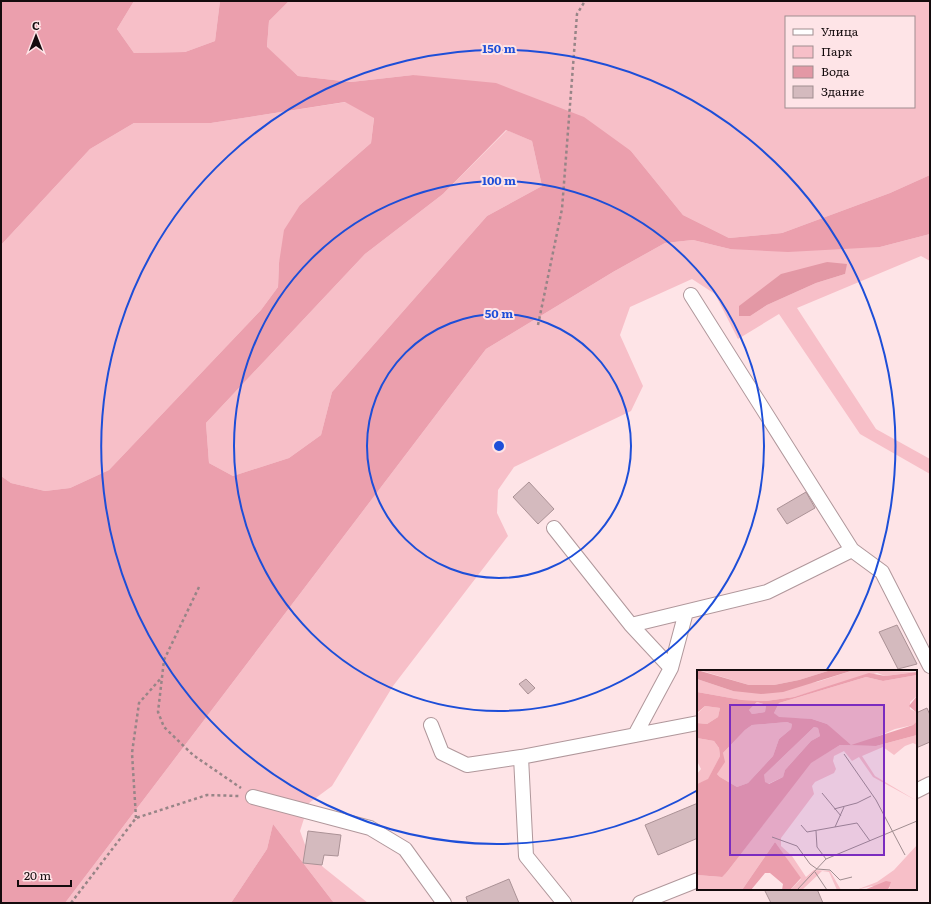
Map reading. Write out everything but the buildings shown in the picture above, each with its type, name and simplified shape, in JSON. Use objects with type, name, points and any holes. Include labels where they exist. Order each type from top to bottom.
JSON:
[{"type":"street","points":[[691,295],[852,550],[882,572],[930,666]]},
{"type":"street","points":[[554,528],[630,625],[671,668]]},
{"type":"street","points":[[630,625],[767,592],[852,550]]},
{"type":"street","points":[[635,735],[671,668],[686,612]]},
{"type":"street","points":[[431,725],[442,754],[467,765],[521,757],[697,723]]},
{"type":"street","points":[[521,757],[526,856],[564,903]]},
{"type":"street","points":[[917,791],[930,784]]},
{"type":"street","points":[[253,797],[370,828],[405,849],[444,903]]},
{"type":"street","points":[[640,903],[697,880]]},
{"type":"path","points":[[538,325],[562,209],[577,14],[585,1]]},
{"type":"path","points":[[199,587],[164,660],[158,712],[164,727],[193,755],[253,797]]},
{"type":"path","points":[[136,818],[132,753],[139,703],[162,676]]},
{"type":"path","points":[[71,903],[136,818],[207,795],[253,797]]},
{"type":"green space","points":[[134,1],[220,1],[215,41],[185,52],[134,53],[117,29]]},
{"type":"green space","points":[[289,1],[930,1],[930,175],[890,193],[782,233],[729,238],[683,215],[631,151],[413,75],[351,82],[298,76],[267,48],[269,21]]},
{"type":"green space","points":[[346,102],[374,117],[371,143],[300,205],[279,263],[278,287],[261,310],[109,470],[70,488],[45,491],[11,483],[1,476],[1,245],[90,149],[134,123],[211,123]]},
{"type":"green space","points":[[507,130],[532,141],[542,186],[487,216],[332,392],[321,435],[289,458],[233,476],[209,463],[206,423],[365,254],[443,194]]},
{"type":"green space","points":[[930,234],[930,261],[921,256],[797,308],[876,429],[930,459],[930,474],[860,434],[779,314],[738,339],[715,294],[692,279],[630,307],[620,335],[643,386],[631,411],[514,467],[498,490],[497,513],[508,536],[393,686],[332,786],[309,803],[300,831],[307,850],[323,867],[368,903],[334,903],[273,824],[267,849],[231,903],[65,903],[486,349],[613,272],[665,243],[693,240],[730,249],[880,247]],"holes":[[[827,262],[845,274],[816,283],[767,305],[750,316]]]},
{"type":"shaded area","points":[[1,1],[134,1],[117,29],[134,53],[185,52],[215,41],[220,1],[289,1],[269,21],[267,47],[298,76],[351,82],[413,75],[496,83],[584,117],[631,151],[683,215],[729,238],[782,233],[890,193],[930,175],[930,234],[880,247],[788,252],[730,249],[693,240],[665,243],[613,272],[486,349],[65,903],[1,903],[1,476],[11,483],[45,491],[70,488],[109,470],[261,310],[278,287],[279,263],[284,230],[300,205],[371,143],[374,118],[345,102],[211,123],[134,123],[90,149],[1,245]],"holes":[[[506,130],[532,141],[542,186],[487,216],[332,392],[321,435],[289,458],[233,476],[209,463],[206,423],[365,254],[443,194]]]},
{"type":"shaded area","points":[[273,824],[334,903],[231,903],[267,849]]},
{"type":"water","points":[[827,262],[847,264],[845,274],[816,283],[767,305],[750,316],[739,316],[739,306],[781,274]]}]
